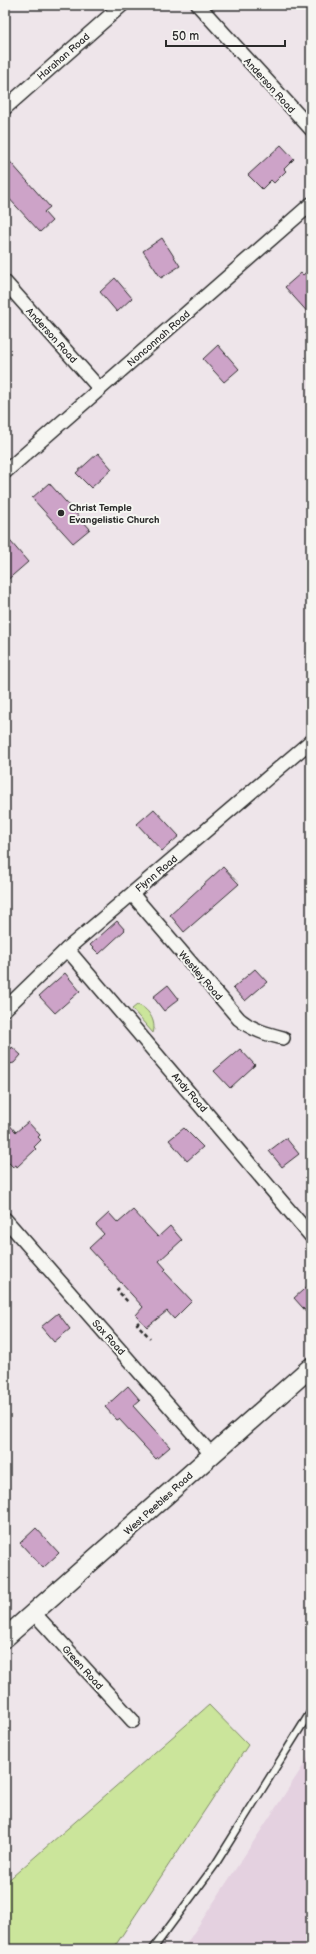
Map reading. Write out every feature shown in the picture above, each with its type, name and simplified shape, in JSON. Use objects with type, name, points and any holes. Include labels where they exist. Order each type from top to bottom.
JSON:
[{"type":"main road","name":"West Peebles Road","points":[[5,1638],[311,1367]]},
{"type":"street","name":"Harahan Road","points":[[5,108],[122,5]]},
{"type":"street","name":"Anderson Road","points":[[198,5],[311,130]]},
{"type":"street","name":"Nonconnah Road","points":[[5,472],[311,204]]},
{"type":"street","name":"Anderson Road","points":[[5,282],[100,388]]},
{"type":"street","name":"Flynn Road","points":[[5,1009],[67,949],[311,741]]},
{"type":"street","name":"Westley Road","points":[[132,894],[239,1019],[248,1026],[263,1033],[283,1038]]},
{"type":"street","name":"Andy Road","points":[[67,949],[311,1236]]},
{"type":"street","name":"Sax Road","points":[[5,1219],[212,1455]]},
{"type":"street","name":"Green Road","points":[[34,1613],[133,1721]]},
{"type":"lane","points":[[154,1949],[215,1865],[311,1711]]},
{"type":"path","points":[[119,1288],[118,1290],[128,1302]]},
{"type":"path","points":[[139,1322],[137,1324],[150,1338]]},
{"type":"shaded area","points":[[311,1754],[311,1949],[183,1949]]},
{"type":"green space","points":[[137,1005],[145,1009],[151,1016],[154,1024],[153,1033],[132,1009]]},
{"type":"green space","points":[[209,1705],[248,1745],[113,1949],[5,1949],[5,1883]]},
{"type":"building","points":[[281,145],[294,159],[284,169],[286,171],[274,183],[271,180],[262,189],[248,175]]},
{"type":"building","points":[[5,156],[50,207],[44,212],[52,221],[40,232],[5,194]]},
{"type":"building","points":[[162,238],[180,266],[161,278],[143,251]]},
{"type":"building","points":[[311,268],[311,316],[285,287],[301,273],[303,275]]},
{"type":"building","points":[[115,278],[132,298],[117,312],[100,292]]},
{"type":"building","points":[[218,345],[239,369],[224,382],[203,359]]},
{"type":"building","points":[[98,453],[112,469],[91,488],[76,473]]},
{"type":"building","name":"Christ Temple Evangelistic Church","points":[[49,483],[90,529],[73,543],[32,498]]},
{"type":"building","points":[[5,535],[28,562],[5,582]]},
{"type":"building","points":[[154,809],[179,836],[162,851],[137,824]]},
{"type":"building","points":[[223,867],[239,884],[184,932],[170,915]]},
{"type":"building","points":[[117,921],[125,930],[99,954],[90,945]]},
{"type":"building","points":[[255,969],[267,982],[245,1001],[233,988]]},
{"type":"building","points":[[65,973],[80,991],[55,1013],[39,996]]},
{"type":"building","points":[[168,985],[179,999],[164,1011],[153,997]]},
{"type":"building","points":[[5,1044],[11,1049],[12,1047],[21,1055],[14,1063],[5,1065]]},
{"type":"building","points":[[240,1049],[255,1065],[230,1088],[214,1071]]},
{"type":"building","points":[[5,1120],[16,1132],[28,1122],[40,1135],[38,1137],[41,1140],[34,1147],[36,1149],[17,1167],[16,1165],[13,1167],[5,1159]]},
{"type":"building","points":[[184,1128],[203,1147],[187,1161],[169,1140]]},
{"type":"building","points":[[286,1138],[299,1154],[282,1167],[269,1151]]},
{"type":"building","points":[[133,1210],[158,1237],[170,1226],[182,1240],[159,1261],[166,1269],[164,1271],[192,1301],[174,1319],[167,1311],[147,1327],[136,1315],[143,1307],[89,1248],[104,1234],[96,1225],[109,1213],[118,1223]]},
{"type":"building","points":[[311,1283],[311,1317],[294,1298]]},
{"type":"building","points":[[58,1313],[70,1329],[54,1342],[41,1327]]},
{"type":"building","points":[[128,1386],[140,1400],[133,1406],[170,1447],[156,1459],[119,1419],[117,1420],[105,1407]]},
{"type":"building","points":[[36,1528],[59,1553],[43,1568],[20,1543]]},
{"type":"place","name":"Christ Temple Evangelistic Church","points":[[61,513]]}]
